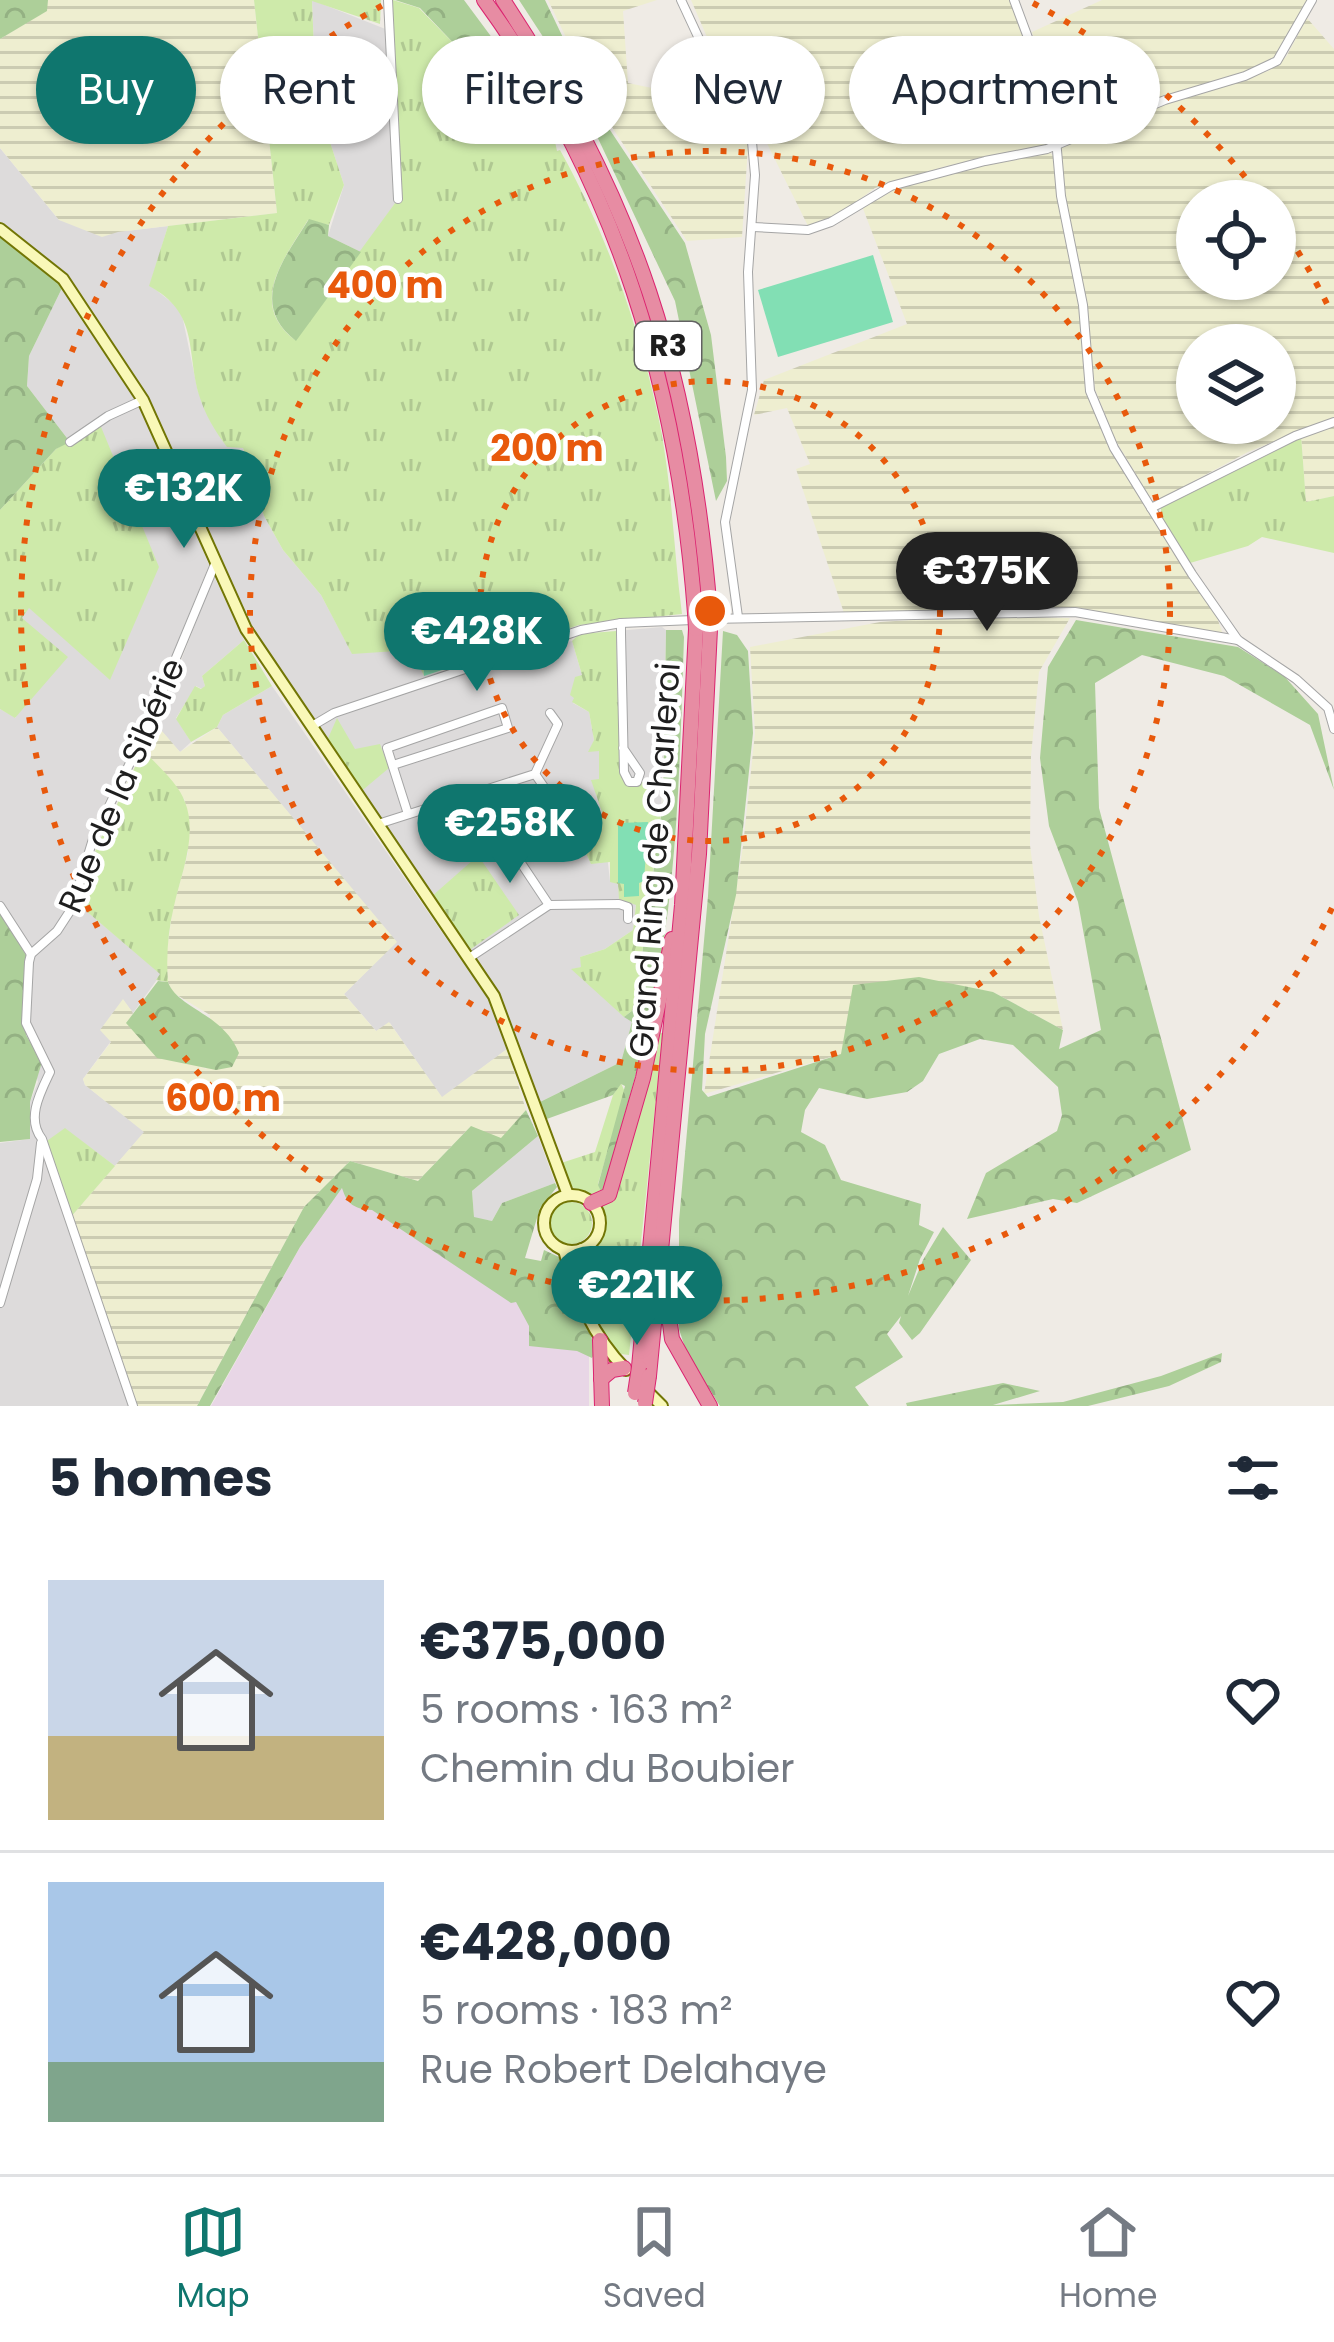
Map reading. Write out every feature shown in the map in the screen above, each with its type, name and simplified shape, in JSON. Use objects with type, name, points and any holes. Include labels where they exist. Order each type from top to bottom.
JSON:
[{"type":"highway","name":"Grand Ring de Charleroi","points":[[484,0],[578,155],[643,313],[679,460],[703,621],[682,905],[637,1370],[640,1402]]},
{"type":"highway","name":"Grand Ring de Charleroi","points":[[503,0],[592,149],[657,310],[697,477],[703,621],[702,815],[661,1267],[637,1370]]},
{"type":"highway","points":[[591,1203],[606,1198],[616,1172],[643,1078],[682,905]]},
{"type":"highway","points":[[661,1267],[672,1339],[710,1406]]},
{"type":"highway","points":[[600,1340],[602,1406]]},
{"type":"highway","points":[[601,1379],[612,1370],[637,1370]]},
{"type":"street","points":[[388,0],[398,199]]},
{"type":"street","points":[[681,0],[714,70],[751,131],[755,175],[748,272],[752,390],[725,522],[738,617]]},
{"type":"street","points":[[1014,0],[1053,105],[1061,196],[1083,305],[1090,391],[1114,448],[1238,640],[1296,679],[1328,708],[1334,729]]},
{"type":"street","points":[[753,226],[808,230],[831,222],[891,186],[1056,146],[1165,100],[1245,76],[1277,61],[1312,0]]},
{"type":"street","points":[[0,229],[63,279],[143,400],[246,629],[494,996],[568,1196]]},
{"type":"street","points":[[70,442],[143,400]]},
{"type":"street","points":[[1151,508],[1295,436],[1334,422]]},
{"type":"street","name":"Rue de la Sibérie","points":[[31,954],[57,932],[72,908],[93,839],[146,730],[215,564]]},
{"type":"street","points":[[310,728],[334,713],[477,664],[581,630],[621,623],[1075,612],[1238,640]]},
{"type":"street","points":[[621,623],[623,748]]},
{"type":"street","points":[[393,765],[508,728],[502,708],[387,748],[408,814]]},
{"type":"street","points":[[376,825],[535,774],[558,724],[550,713]]},
{"type":"street","points":[[535,774],[569,823],[578,819]]},
{"type":"street","points":[[507,842],[549,905]]},
{"type":"street","points":[[469,958],[549,905],[619,904],[628,907],[628,919]]},
{"type":"street","points":[[0,906],[31,954],[26,1023],[50,1072],[34,1113],[35,1130],[133,1406]]},
{"type":"street","points":[[0,1303],[37,1179],[42,1139]]},
{"type":"street","points":[[582,1250],[564,1250],[549,1240],[544,1222],[551,1204],[568,1196],[591,1203],[598,1215],[599,1228],[582,1250],[578,1266],[584,1309]]},
{"type":"street","points":[[564,1250],[574,1292],[600,1340],[637,1370],[662,1406]]},
{"type":"shaded area","points":[[312,0],[388,30],[388,36],[313,36]]},
{"type":"shaded area","points":[[331,144],[395,144],[398,199],[361,252],[328,236],[344,185]]},
{"type":"shaded area","points":[[0,148],[59,220],[118,232],[168,226],[150,285],[181,310],[198,392],[243,448],[264,516],[283,550],[321,595],[352,653],[413,650],[425,675],[572,641],[582,675],[573,703],[589,712],[594,740],[590,751],[599,751],[599,780],[593,780],[601,802],[610,881],[618,883],[625,899],[636,904],[633,930],[605,949],[580,957],[582,967],[573,969],[632,1022],[621,1062],[540,1102],[498,998],[250,635],[156,434],[209,565],[140,735],[94,823],[71,907],[78,904],[161,974],[133,1013],[123,1000],[111,1041],[83,1079],[145,1132],[115,1166],[65,1129],[134,1406],[0,1406],[0,1143],[30,1139],[30,1102],[38,1082],[26,1035],[26,955],[0,911],[0,709],[16,718],[21,618],[29,607],[110,679],[70,442],[27,386],[29,356],[63,286],[74,286],[0,224]]},
{"type":"shaded area","points":[[214,576],[244,640],[202,676],[205,686],[196,686],[176,718],[191,742],[180,752],[156,725]]},
{"type":"shaded area","points":[[666,630],[661,813],[649,812],[650,785],[630,786],[620,773],[616,631]]},
{"type":"shaded area","points":[[272,686],[490,1002],[507,1049],[442,1098],[390,1023],[377,1032],[344,994],[396,942],[217,727],[223,715]]},
{"type":"shaded area","points":[[538,1136],[555,1183],[502,1203],[492,1221],[474,1218],[472,1191]]},
{"type":"shaded area","points":[[347,1181],[554,1270],[589,1348],[589,1406],[211,1406],[300,1247]]},
{"type":"green space","points":[[0,0],[48,0],[47,11],[0,39]]},
{"type":"green space","points":[[48,0],[254,0],[258,36],[220,36],[220,144],[270,144],[277,213],[102,237],[59,220],[0,148],[0,39],[46,11]]},
{"type":"green space","points":[[254,0],[381,0],[380,24],[312,1],[313,36],[258,36]]},
{"type":"green space","points":[[393,0],[419,8],[446,36],[422,36],[422,144],[556,144],[591,212],[640,343],[657,411],[682,614],[579,625],[536,639],[528,595],[421,610],[424,676],[412,650],[352,654],[321,595],[283,550],[264,516],[243,448],[227,447],[207,416],[183,320],[149,286],[168,226],[277,213],[270,144],[331,144],[344,185],[329,225],[308,220],[281,266],[272,297],[281,326],[295,340],[398,199],[402,200],[398,36],[389,36],[387,14]]},
{"type":"green space","points":[[395,0],[464,0],[491,36],[447,36],[420,8]]},
{"type":"green space","points":[[519,0],[545,0],[562,36],[543,36]]},
{"type":"green space","points":[[548,0],[657,0],[623,11],[625,36],[565,36]]},
{"type":"green space","points":[[691,0],[1009,0],[1023,36],[849,36],[849,144],[1050,145],[946,166],[875,188],[834,218],[808,226],[767,144],[825,144],[825,36],[707,36]]},
{"type":"green space","points":[[1102,0],[1308,0],[1278,56],[1235,77],[1160,100],[1160,36],[1033,36],[1032,32]]},
{"type":"green space","points":[[1307,18],[1334,49],[1334,417],[1296,432],[1296,324],[1176,324],[1176,444],[1268,444],[1162,498],[1149,496],[1115,439],[1095,389],[1061,145],[1160,144],[1160,106],[1268,71],[1286,57]]},
{"type":"green space","points":[[627,69],[628,83],[651,88],[651,144],[748,146],[742,237],[687,241],[623,144],[627,144]]},
{"type":"green space","points":[[601,144],[619,144],[685,243],[711,335],[726,457],[727,481],[716,501],[675,301]]},
{"type":"green space","points":[[1048,150],[1054,157],[1081,308],[1087,396],[1216,614],[1223,635],[1074,607],[844,613],[796,469],[810,464],[787,408],[754,415],[764,380],[907,324],[862,206],[893,189],[957,169]]},
{"type":"green space","points":[[309,219],[329,225],[328,236],[361,252],[296,341],[282,327],[272,297],[281,266]]},
{"type":"green space","points":[[0,235],[63,286],[29,356],[27,386],[70,442],[56,449],[0,510]]},
{"type":"green space","points":[[873,255],[893,322],[778,357],[758,290]]},
{"type":"green space","points":[[99,422],[159,567],[110,680],[29,608],[22,618],[68,657],[15,718],[0,709],[0,510],[56,449]]},
{"type":"green space","points":[[1334,424],[1334,496],[1306,502],[1301,435]]},
{"type":"green space","points":[[1301,435],[1306,502],[1334,496],[1334,553],[1262,537],[1248,546],[1190,563],[1161,516],[1161,506],[1283,444],[1296,444]]},
{"type":"green space","points":[[529,595],[536,639],[424,676],[420,610]]},
{"type":"green space","points":[[972,616],[1070,618],[1039,672],[1031,756],[1030,845],[1039,916],[1063,1030],[993,992],[841,1054],[704,1094],[743,846],[755,733],[750,647],[880,622]]},
{"type":"green space","points":[[1076,620],[1238,647],[1284,676],[1318,714],[1334,790],[1310,725],[1224,676],[1142,655],[1095,683],[1099,808],[1191,1150],[1077,1203],[1053,1199],[967,1219],[986,1173],[1057,1131],[1062,1115],[1058,1087],[1013,1045],[980,1039],[939,1054],[923,1081],[907,1092],[867,1099],[819,1088],[805,1110],[801,1132],[825,1145],[841,1180],[921,1204],[919,1225],[934,1232],[908,1296],[943,1227],[971,1260],[920,1333],[912,1340],[899,1323],[901,1316],[887,1334],[903,1357],[855,1387],[869,1406],[720,1406],[687,1354],[679,1329],[679,1221],[708,896],[723,631],[737,635],[748,651],[753,733],[736,895],[705,1034],[702,1090],[708,1097],[841,1054],[853,985],[919,977],[993,992],[1063,1030],[1059,1049],[1101,1030],[1078,902],[1049,826],[1040,758],[1048,667]]},
{"type":"green space","points":[[666,630],[682,630],[684,637],[668,908],[649,1022],[602,1194],[598,1185],[625,1086],[621,1084],[613,1095],[544,1120],[540,1102],[621,1062],[632,1022],[624,1017],[633,1010],[636,999],[663,801]]},
{"type":"green space","points":[[616,631],[620,773],[630,786],[649,780],[649,812],[661,813],[636,999],[633,1010],[624,1017],[571,969],[581,967],[580,957],[605,949],[633,930],[636,905],[619,899],[618,884],[610,882],[610,862],[591,864],[583,847],[594,837],[587,823],[603,815],[591,780],[599,779],[599,751],[588,752],[594,740],[589,712],[572,702],[570,695],[575,677],[582,675],[572,641],[579,634]]},
{"type":"green space","points":[[244,640],[272,686],[223,715],[217,727],[191,742],[176,719],[195,686],[205,686],[202,676]]},
{"type":"green space","points":[[337,718],[355,749],[380,744],[389,768],[358,794],[326,743]]},
{"type":"green space","points":[[156,724],[180,752],[217,727],[397,942],[344,994],[376,1031],[389,1022],[442,1097],[507,1049],[526,1110],[501,1139],[470,1127],[418,1181],[350,1161],[304,1207],[197,1406],[133,1406],[69,1219],[144,1132],[83,1079],[111,1042],[100,1030],[123,999],[133,1013],[127,1023],[206,1069],[210,1015],[172,992],[168,982],[166,956],[173,908],[188,853],[185,800],[143,749]]},
{"type":"green space","points":[[143,750],[178,788],[189,815],[187,854],[169,934],[168,982],[156,980],[160,974],[78,904],[97,846]]},
{"type":"green space","points":[[648,822],[644,881],[639,883],[639,896],[624,897],[624,884],[618,883],[618,823]]},
{"type":"green space","points":[[471,845],[519,915],[471,949],[431,897],[473,860],[466,849]]},
{"type":"green space","points":[[0,911],[26,955],[26,1035],[42,1062],[30,1102],[30,1139],[0,1142]]},
{"type":"green space","points":[[158,981],[168,982],[181,999],[223,1029],[239,1053],[232,1067],[216,1070],[157,1058],[126,1023]]},
{"type":"green space","points":[[658,1031],[663,1034],[629,1355],[621,1354],[597,1322],[587,1298],[581,1258],[600,1234],[601,1204]]},
{"type":"green space","points":[[621,1083],[625,1092],[598,1184],[602,1194],[595,1199],[570,1186],[558,1164],[595,1152]]},
{"type":"green space","points":[[526,1110],[538,1136],[472,1191],[474,1217],[492,1221],[502,1203],[555,1183],[557,1187],[540,1208],[525,1258],[541,1261],[544,1250],[559,1257],[594,1344],[592,1358],[577,1351],[529,1346],[529,1326],[516,1302],[372,1210],[352,1205],[342,1188],[300,1247],[210,1406],[197,1406],[304,1207],[350,1161],[418,1181],[471,1126],[501,1138]]},
{"type":"green space","points":[[65,1128],[115,1166],[69,1219],[44,1143]]},
{"type":"green space","points":[[571,1202],[586,1208],[592,1223],[586,1238],[571,1244],[556,1238],[550,1223],[556,1208]]},
{"type":"green space","points":[[1222,1353],[1221,1362],[1169,1386],[1088,1406],[907,1406],[906,1403],[1003,1383],[1040,1391],[993,1405],[1063,1402],[1161,1376]]}]
